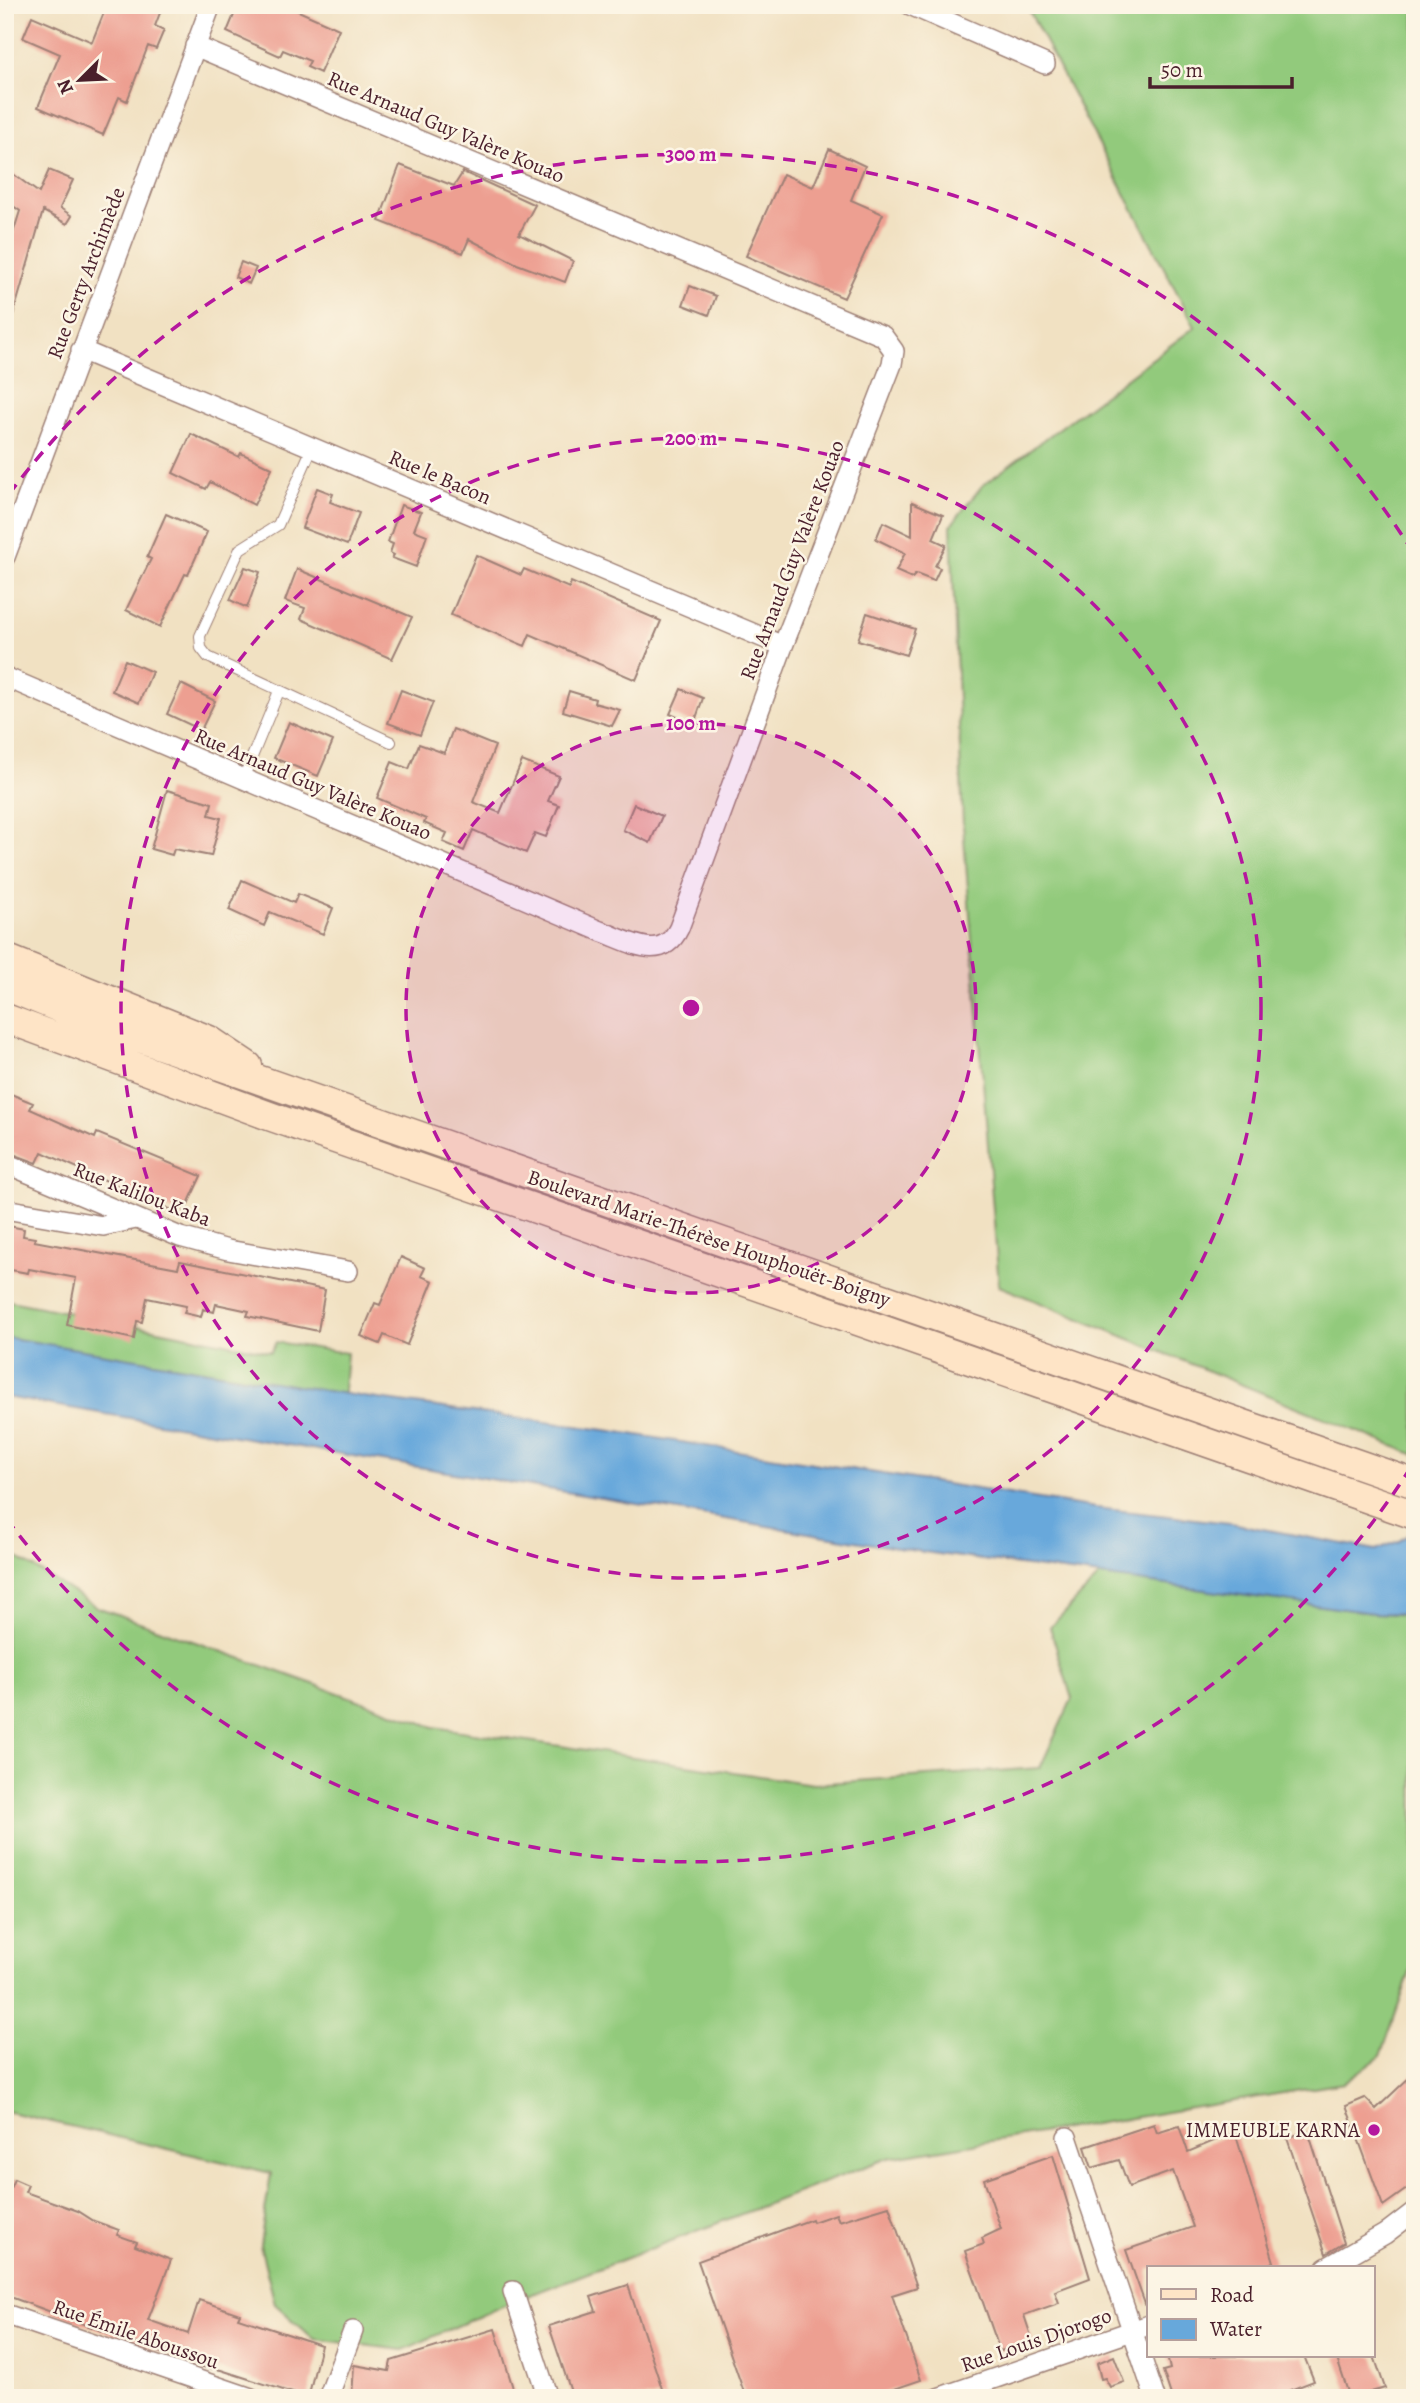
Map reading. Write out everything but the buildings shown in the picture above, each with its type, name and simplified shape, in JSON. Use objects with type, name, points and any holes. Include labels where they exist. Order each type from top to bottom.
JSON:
[{"type":"main road","points":[[5,958],[209,1040],[286,1090]]},
{"type":"main road","name":"Boulevard Marie-Thérèse Houphouët-Boigny","points":[[5,986],[91,1021],[1415,1485]]},
{"type":"main road","name":"Boulevard Marie-Thérèse Houphouët-Boigny","points":[[5,1018],[272,1117],[1415,1515]]},
{"type":"street","name":"Rue Gerty Archimède","points":[[5,557],[211,5]]},
{"type":"street","points":[[910,5],[1045,64]]},
{"type":"street","name":"Rue Arnaud Guy Valère Kouao","points":[[5,677],[600,930],[652,948],[664,948],[674,939],[679,928],[783,646],[892,364],[894,351],[891,342],[871,331],[195,46]]},
{"type":"street","name":"Rue le Bacon","points":[[81,350],[783,646]]},
{"type":"street","name":"Rue Kalilou Kaba","points":[[5,1163],[180,1237],[228,1250],[348,1271]]},
{"type":"street","points":[[5,1209],[103,1226],[136,1219]]},
{"type":"street","points":[[1067,2137],[1141,2328],[1155,2398]]},
{"type":"street","points":[[1329,2266],[1385,2234],[1415,2211]]},
{"type":"street","points":[[513,2291],[548,2398]]},
{"type":"street","name":"Rue Émile Aboussou","points":[[5,2314],[251,2398]]},
{"type":"street","name":"Rue Louis Djorogo","points":[[939,2398],[1141,2328]]},
{"type":"street","points":[[328,2398],[354,2331]]},
{"type":"lane","points":[[312,448],[278,525],[240,549],[200,636],[201,648],[208,656],[391,742]]},
{"type":"lane","points":[[243,779],[279,691]]},
{"type":"green space","points":[[1026,5],[1415,5],[1415,1455],[999,1286],[963,825],[951,525],[982,486],[1195,327]]},
{"type":"green space","points":[[5,1300],[271,1352],[276,1342],[347,1353],[341,1426],[5,1366]]},
{"type":"green space","points":[[5,1550],[97,1607],[434,1727],[813,1784],[1040,1768],[1072,1699],[1050,1627],[1101,1575],[1373,1613],[1412,1615],[1415,1958],[1381,2056],[1344,2083],[888,2158],[509,2303],[403,2350],[314,2339],[275,2304],[260,2245],[271,2173],[5,2111]]},
{"type":"water","points":[[5,1337],[364,1397],[612,1431],[1096,1508],[1230,1523],[1376,1550],[1399,1541],[1415,1530],[1415,1614],[1373,1613],[909,1550],[5,1397]]},
{"type":"place","name":"IMMEUBLE KARNA","points":[[1374,2130]]}]
